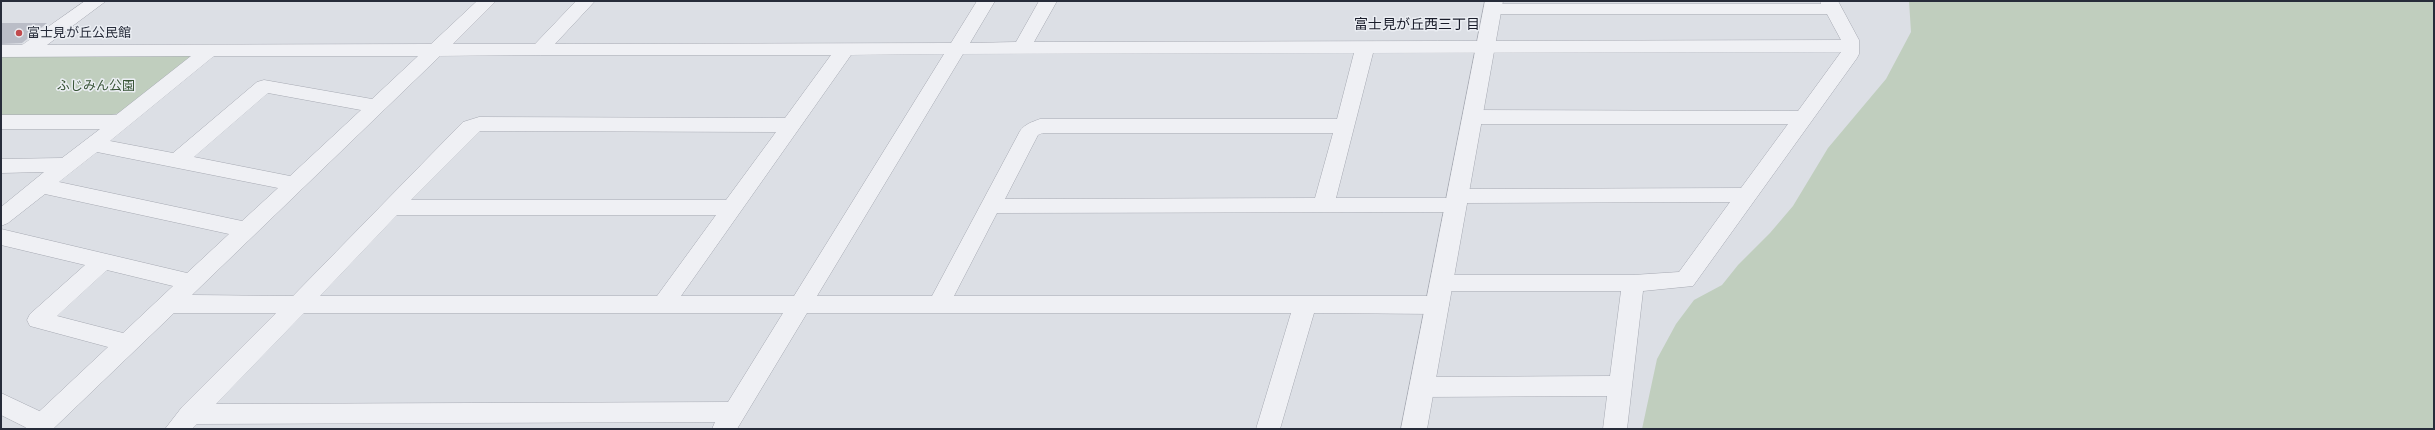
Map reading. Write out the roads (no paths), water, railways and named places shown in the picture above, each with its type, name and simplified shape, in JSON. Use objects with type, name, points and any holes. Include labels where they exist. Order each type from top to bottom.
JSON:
[{"type":"street","points":[[26,51],[97,1]]},
{"type":"street","points":[[1,402],[40,426],[487,1]]},
{"type":"street","points":[[539,50],[586,1]]},
{"type":"street","points":[[184,422],[729,421],[986,1]]},
{"type":"street","points":[[1021,49],[1048,1]]},
{"type":"street","points":[[1414,429],[1423,387],[1442,283],[1458,200],[1493,5],[1832,5],[1850,40],[1850,54],[1685,280],[1634,283],[1442,283]]},
{"type":"street","points":[[1,51],[1851,46]]},
{"type":"street","points":[[1324,205],[1366,48]]},
{"type":"street","points":[[663,304],[844,49]]},
{"type":"street","points":[[1,218],[209,51]]},
{"type":"street","points":[[177,161],[264,86],[376,106]]},
{"type":"street","points":[[1473,117],[1804,118]]},
{"type":"street","points":[[1,122],[121,122]]},
{"type":"street","points":[[184,422],[466,131],[475,125],[791,125]]},
{"type":"street","points":[[939,304],[1030,131],[1040,126],[1345,126]]},
{"type":"street","points":[[93,144],[294,184]]},
{"type":"street","points":[[1,166],[67,165]]},
{"type":"street","points":[[42,186],[246,230]]},
{"type":"street","points":[[990,206],[1324,205],[1458,200],[1748,195]]},
{"type":"street","points":[[391,208],[732,207]]},
{"type":"street","points":[[1,237],[191,282]]},
{"type":"street","points":[[103,261],[38,320],[127,343]]},
{"type":"street","points":[[1615,429],[1634,283]]},
{"type":"street","points":[[168,304],[1438,305]]},
{"type":"street","points":[[1268,429],[1305,305]]},
{"type":"street","points":[[1423,387],[1620,386]]},
{"type":"place","name":"富士見が丘公民館","points":[[19,33]]},
{"type":"district","name":"富士見が丘西三丁目","points":[[1417,25]]},
{"type":"park label","name":"ふじみん公園","points":[[96,86]]}]
